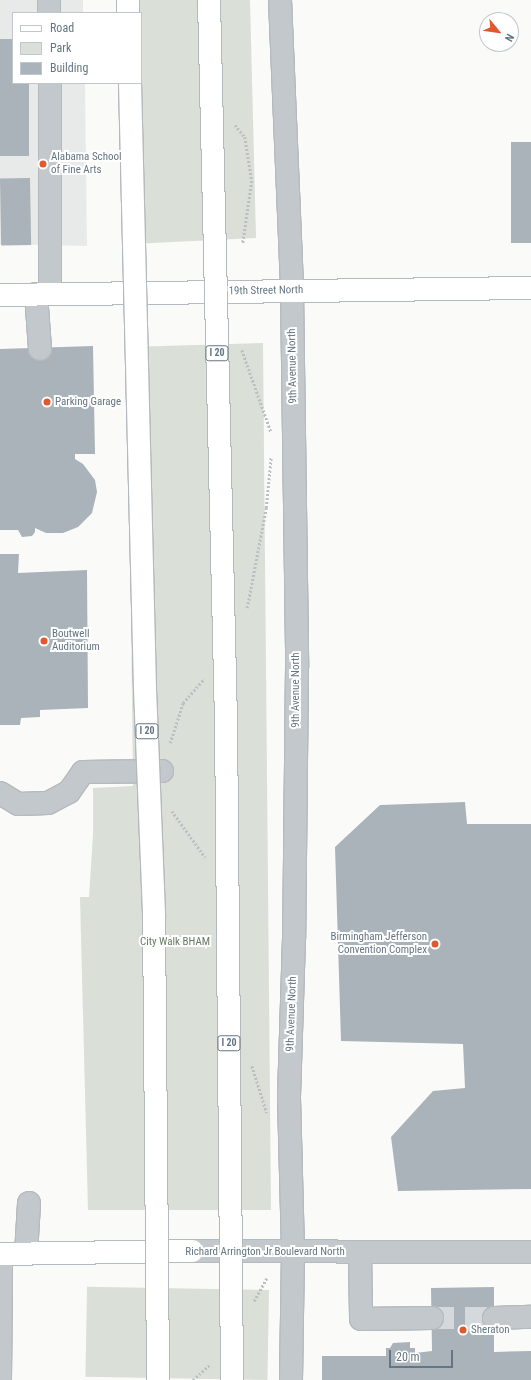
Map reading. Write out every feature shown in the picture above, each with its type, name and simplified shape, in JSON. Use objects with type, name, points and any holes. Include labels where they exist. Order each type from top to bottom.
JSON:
[{"type":"main road","points":[[128,0],[128,12]]},
{"type":"main road","name":"I 20","points":[[209,0],[226,706],[232,1380]]},
{"type":"main road","name":"I 20","points":[[130,84],[145,689],[154,917],[158,1380]]},
{"type":"main road","name":"19th Street North","points":[[0,295],[531,288]]},
{"type":"main road","name":"Richard Arrington Jr Boulevard North","points":[[0,1254],[192,1251]]},
{"type":"street","points":[[49,0],[49,12]]},
{"type":"street","name":"9th Avenue North","points":[[280,0],[292,291],[297,667],[294,938],[289,1098],[293,1252],[291,1380]]},
{"type":"street","points":[[40,349],[50,84]]},
{"type":"street","points":[[0,793],[18,804],[48,803],[69,792],[84,772],[162,772]]},
{"type":"street","points":[[26,1254],[29,1203]]},
{"type":"street","name":"Richard Arrington Jr Boulevard North","points":[[192,1251],[531,1252]]},
{"type":"street","points":[[360,1252],[362,1319],[432,1318]]},
{"type":"street","points":[[0,1254],[0,1380]]},
{"type":"street","points":[[494,1318],[531,1317]]},
{"type":"shaded area","name":"Alabama School of Fine Arts","points":[[0,0],[83,0],[83,12],[12,12],[12,84],[85,84],[87,246],[0,244]]},
{"type":"green space","points":[[122,0],[250,0],[256,238],[131,244],[142,84],[142,12],[122,12]]},
{"type":"green space","name":"City Walk BHAM","points":[[263,343],[271,1210],[88,1210],[80,897],[89,897],[93,835],[93,788],[133,786],[128,347]]},
{"type":"green space","points":[[87,1287],[269,1290],[267,1380],[85,1377]]},
{"type":"building","points":[[0,39],[12,39],[12,84],[29,84],[29,156],[0,156]]},
{"type":"building","points":[[511,142],[531,142],[531,243],[511,243]]},
{"type":"building","points":[[30,178],[31,245],[1,246],[0,179]]},
{"type":"building","name":"Parking Garage","points":[[93,346],[95,454],[75,454],[75,459],[83,464],[95,480],[97,492],[92,513],[78,527],[63,533],[46,533],[35,528],[35,532],[32,536],[22,537],[18,530],[0,530],[0,349]]},
{"type":"building","name":"Boutwell Auditorium","points":[[0,554],[19,554],[18,573],[87,570],[88,708],[40,710],[40,717],[21,718],[20,725],[0,725]]},
{"type":"building","name":"Birmingham Jefferson Convention Complex","points":[[465,802],[467,824],[531,824],[531,1189],[398,1191],[391,1137],[433,1091],[465,1088],[463,1044],[341,1041],[335,847],[380,805]]},
{"type":"building","name":"Sheraton","points":[[494,1287],[494,1352],[531,1351],[531,1380],[322,1380],[322,1356],[386,1356],[386,1348],[390,1348],[393,1343],[410,1342],[410,1348],[415,1348],[415,1353],[432,1351],[431,1288]]},
{"type":"tunnel","points":[[432,1318],[494,1318]]},
{"type":"place","name":"Alabama School of Fine Arts","points":[[43,164]]},
{"type":"place","name":"Parking Garage","points":[[47,402]]},
{"type":"place","name":"Boutwell Auditorium","points":[[44,641]]},
{"type":"place","name":"Birmingham Jefferson Convention Complex","points":[[435,944]]},
{"type":"place","name":"Sheraton","points":[[463,1330]]}]
